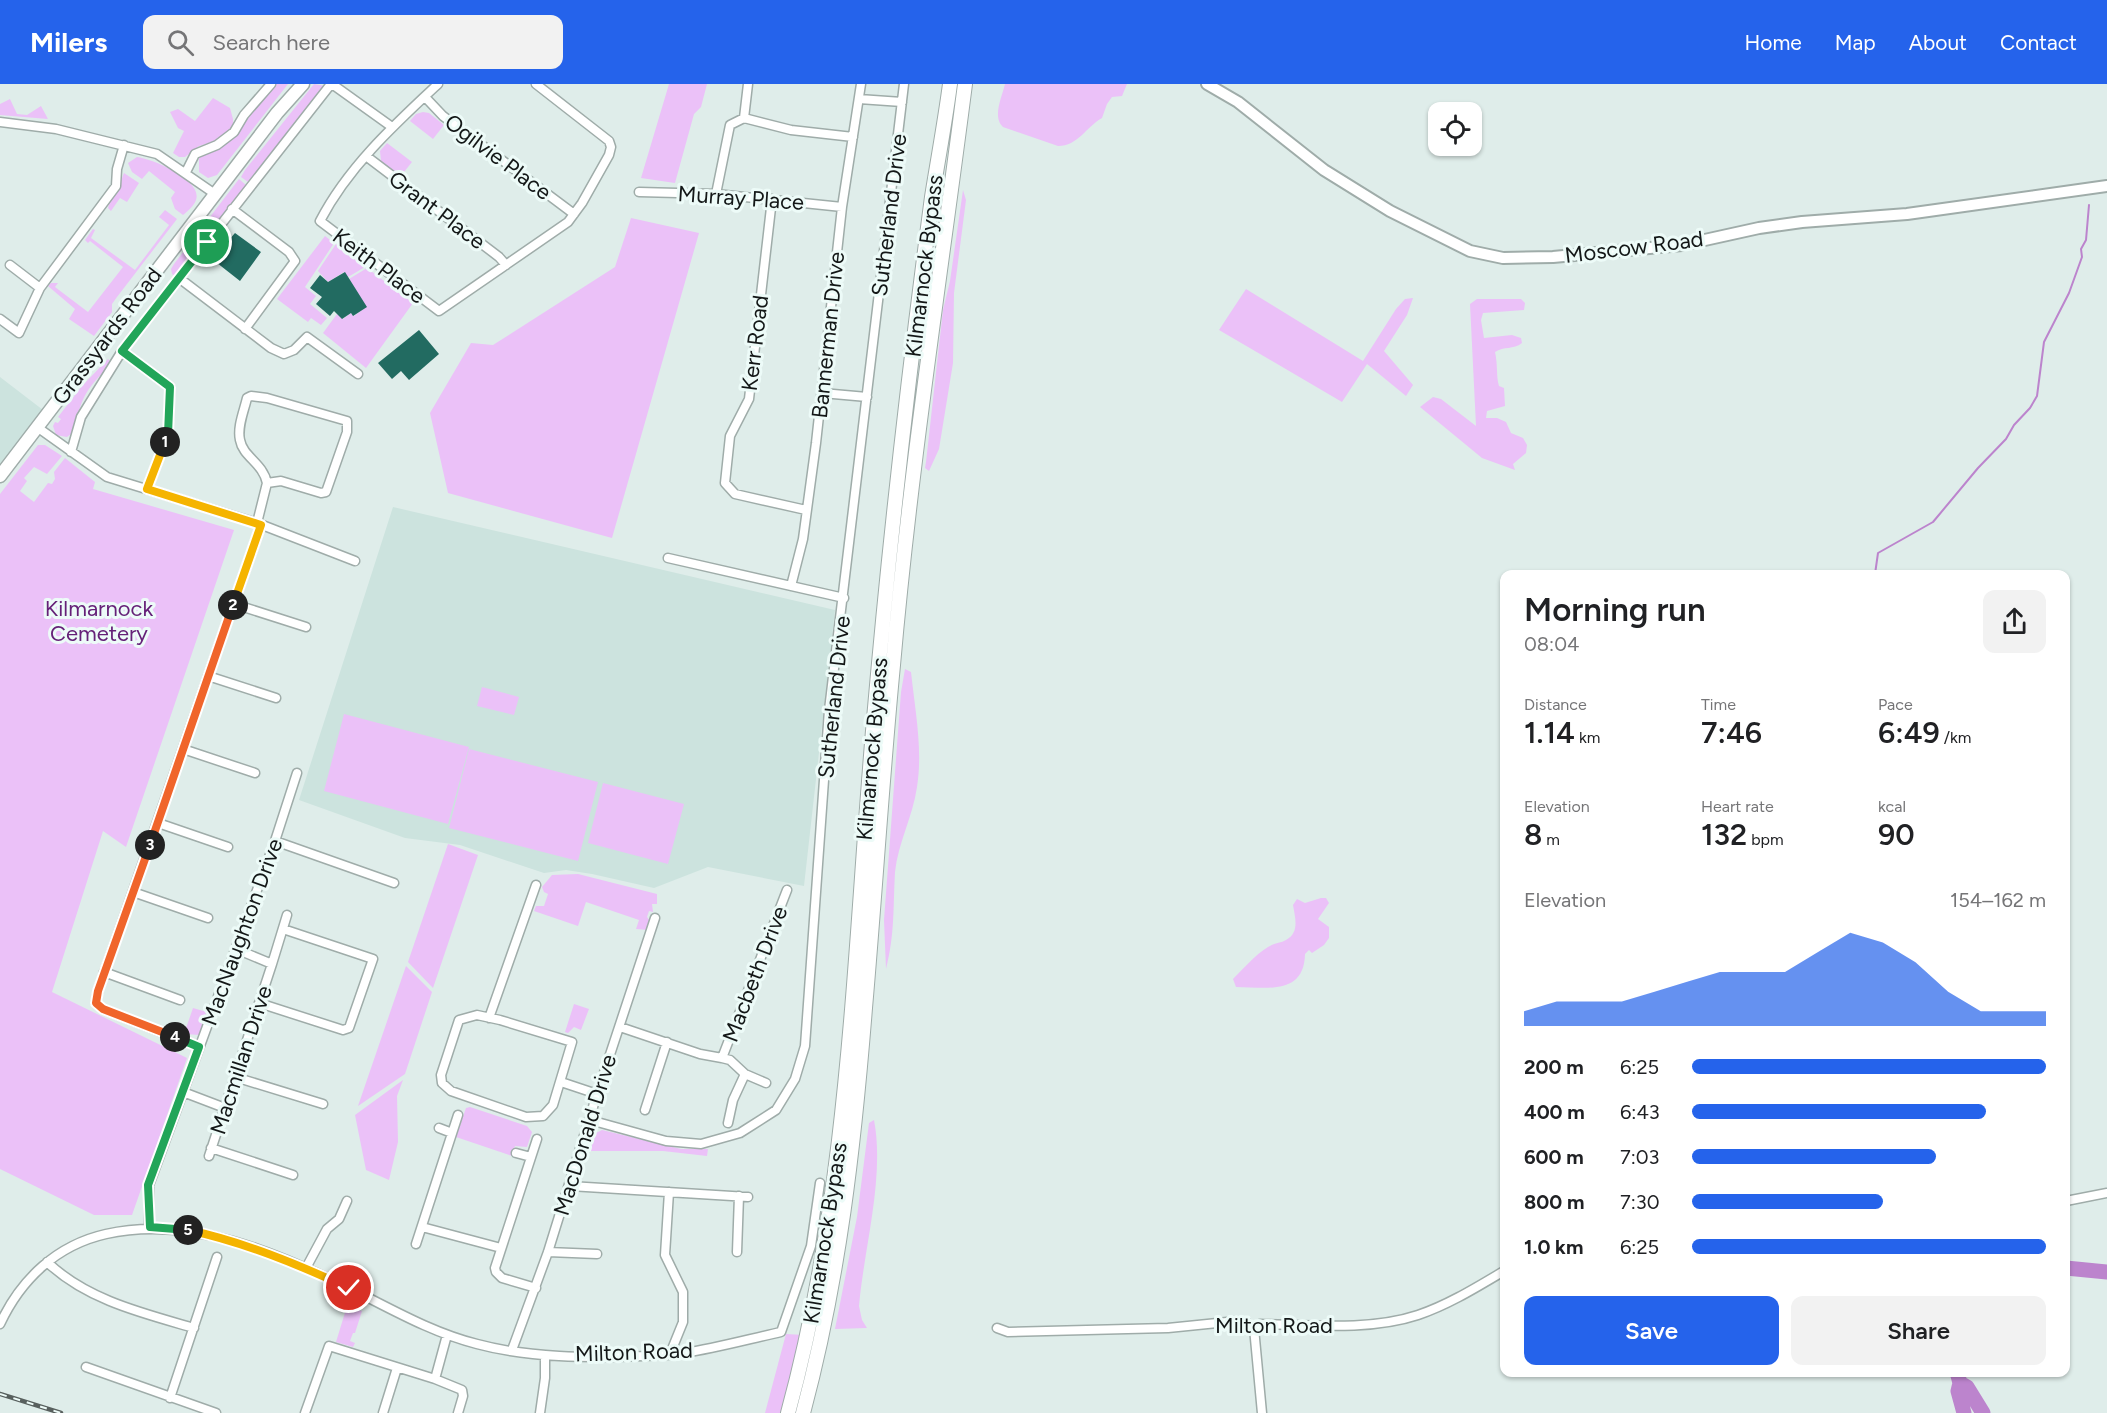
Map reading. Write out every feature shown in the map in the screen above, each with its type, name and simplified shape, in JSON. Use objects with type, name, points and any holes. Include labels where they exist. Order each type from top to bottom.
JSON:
[{"type":"highway","name":"Kilmarnock Bypass","points":[[788,1413],[811,1323],[843,1125],[876,696],[901,447],[933,195],[950,84]]},
{"type":"highway","name":"Kilmarnock Bypass","points":[[803,1413],[829,1308],[840,1249],[855,1129],[893,664],[915,450],[965,84]]},
{"type":"main road","name":"Grassyards Road","points":[[0,476],[276,113],[303,84]]},
{"type":"street","points":[[186,172],[195,154],[218,145],[234,132],[244,115],[271,84]]},
{"type":"street","points":[[71,452],[81,417],[122,351],[331,84],[392,127]]},
{"type":"street","points":[[366,156],[392,127],[438,84]]},
{"type":"street","points":[[506,265],[560,228],[574,214],[609,155],[610,143],[536,84]]},
{"type":"street","points":[[744,118],[748,84]]},
{"type":"street","name":"Bannerman Drive","points":[[792,586],[803,539],[822,393],[842,207],[861,84]]},
{"type":"street","name":"Sutherland Drive","points":[[590,1120],[666,1141],[701,1144],[740,1133],[776,1110],[795,1079],[805,1046],[829,710],[904,84]]},
{"type":"street","name":"Moscow Road","points":[[1207,84],[1238,102],[1324,170],[1390,211],[1464,248],[1503,258],[1553,257],[1682,245],[1759,228],[1802,222],[1907,214],[2107,186]]},
{"type":"street","name":"Ogilvie Place","points":[[424,97],[443,116],[574,214]]},
{"type":"street","points":[[859,99],[902,102]]},
{"type":"street","points":[[716,194],[730,125],[744,118],[791,130],[853,137]]},
{"type":"street","points":[[0,122],[56,129],[157,154],[215,194]]},
{"type":"street","points":[[0,319],[19,333],[40,288],[116,186],[117,169],[124,145]]},
{"type":"street","name":"Keith Place","points":[[366,156],[320,220],[439,311],[506,265]]},
{"type":"street","name":"Grant Place","points":[[366,156],[499,257],[506,265]]},
{"type":"street","name":"Murray Place","points":[[639,192],[716,194],[842,207]]},
{"type":"street","name":"Kerr Road","points":[[772,199],[749,399],[730,436],[725,483],[735,494],[806,510]]},
{"type":"street","points":[[232,209],[289,252],[295,261],[245,329]]},
{"type":"street","points":[[10,265],[40,288]]},
{"type":"street","points":[[179,278],[270,348],[284,354],[294,350],[307,337],[358,374]]},
{"type":"street","points":[[122,351],[170,387],[168,434],[147,489]]},
{"type":"street","points":[[822,393],[867,397]]},
{"type":"street","points":[[199,1047],[103,1009],[96,1003],[104,972],[234,604],[259,524],[267,483],[257,463],[244,450],[240,441],[239,431],[247,398],[250,396],[267,398],[347,421],[347,432],[326,492],[321,493],[281,481],[267,483]]},
{"type":"street","points":[[37,427],[107,477],[259,524],[355,561]]},
{"type":"street","points":[[668,558],[844,598]]},
{"type":"street","points":[[234,604],[306,627]]},
{"type":"street","points":[[208,676],[276,698]]},
{"type":"street","points":[[183,749],[255,773]]},
{"type":"street","name":"MacNaughton Drive","points":[[150,1227],[148,1185],[275,841],[297,772]]},
{"type":"street","points":[[158,823],[228,847]]},
{"type":"street","points":[[275,841],[394,883]]},
{"type":"street","points":[[489,1018],[536,885]]},
{"type":"street","name":"Macbeth Drive","points":[[620,1027],[722,1058],[787,890]]},
{"type":"street","points":[[133,892],[208,918]]},
{"type":"street","name":"Macmillan Drive","points":[[287,915],[210,1152],[292,1174]]},
{"type":"street","name":"MacDonald Drive","points":[[512,1350],[536,1288],[570,1186],[597,1094],[655,918]]},
{"type":"street","points":[[259,1003],[343,1030],[348,1028],[373,959],[283,929]]},
{"type":"street","points":[[236,949],[272,964]]},
{"type":"street","points":[[104,972],[180,1000]]},
{"type":"street","points":[[477,1016],[489,1018],[572,1042],[554,1105],[543,1116],[526,1117],[451,1091],[442,1083],[441,1075],[459,1020],[477,1016]]},
{"type":"street","points":[[645,1110],[667,1042]]},
{"type":"street","points":[[722,1058],[730,1060],[745,1074],[766,1083]]},
{"type":"street","points":[[728,1123],[733,1100],[745,1074]]},
{"type":"street","points":[[236,1077],[323,1104]]},
{"type":"street","points":[[561,1082],[597,1094]]},
{"type":"street","points":[[183,1092],[225,1108]]},
{"type":"street","points":[[416,1244],[458,1115]]},
{"type":"street","points":[[439,1128],[452,1132]]},
{"type":"street","points":[[536,1288],[498,1275],[496,1263],[537,1139]]},
{"type":"street","points":[[516,1153],[531,1157]]},
{"type":"street","name":"Milton Road","points":[[0,1324],[9,1304],[30,1276],[47,1262],[84,1239],[150,1227],[185,1230],[218,1237],[306,1268],[420,1324],[477,1345],[545,1355],[620,1357],[682,1354],[781,1332],[811,1246],[820,1183]]},
{"type":"street","points":[[570,1186],[743,1197],[737,1252]]},
{"type":"street","points":[[669,1192],[666,1255],[682,1292],[683,1322],[670,1354]]},
{"type":"street","points":[[2070,1200],[2107,1192]]},
{"type":"street","points":[[306,1268],[327,1229],[339,1219],[347,1201]]},
{"type":"street","points":[[422,1227],[501,1248]]},
{"type":"street","points":[[548,1252],[597,1254]]},
{"type":"street","points":[[170,1398],[217,1257]]},
{"type":"street","points":[[47,1262],[59,1274],[82,1289],[145,1314],[194,1328]]},
{"type":"street","name":"Milton Road","points":[[997,1328],[1008,1332],[1168,1328],[1237,1321],[1246,1322],[1254,1328],[1260,1324],[1355,1325],[1412,1317],[1454,1299],[1500,1273]]},
{"type":"street","points":[[0,1300],[9,1304]]},
{"type":"street","points":[[1254,1328],[1262,1413]]},
{"type":"street","points":[[435,1379],[447,1335]]},
{"type":"street","points":[[304,1413],[329,1347],[435,1379],[462,1390],[464,1396],[458,1413]]},
{"type":"street","points":[[540,1413],[545,1378],[545,1355]]},
{"type":"street","points":[[86,1367],[216,1413]]},
{"type":"street","points":[[383,1413],[397,1368]]},
{"type":"shaded area","points":[[0,377],[43,410],[0,475]]},
{"type":"shaded area","points":[[393,507],[835,610],[804,886],[708,867],[654,888],[566,870],[544,873],[460,845],[405,838],[299,800]]},
{"type":"green space","points":[[276,84],[288,84],[217,175],[208,178],[199,172],[199,158],[228,142]]},
{"type":"green space","points":[[314,84],[325,86],[248,182],[241,177],[245,170]]},
{"type":"green space","points":[[669,84],[707,84],[701,107],[694,114],[675,183],[641,178]]},
{"type":"green space","points":[[1005,84],[1127,84],[1122,96],[1112,97],[1102,118],[1076,140],[1058,146],[1003,127],[998,118],[998,112]]},
{"type":"green space","points":[[213,98],[230,108],[233,126],[218,140],[199,146],[185,157],[179,157],[173,153],[184,131],[178,128],[170,112],[178,109],[195,121]]},
{"type":"green space","points":[[10,99],[17,114],[27,115],[41,106],[48,119],[0,115],[0,104]]},
{"type":"green space","points":[[429,113],[444,125],[433,139],[410,121],[416,114]]},
{"type":"green space","points":[[387,143],[412,162],[400,177],[381,161],[380,151]]},
{"type":"green space","points":[[137,157],[165,166],[185,178],[196,192],[196,200],[191,208],[183,215],[175,209],[171,198],[175,192],[149,171],[142,179],[132,172],[128,163]]},
{"type":"green space","points":[[124,173],[139,183],[127,202],[120,198],[111,211],[108,208],[109,204]]},
{"type":"green space","points":[[239,179],[246,185],[176,277],[172,274],[171,269],[174,264]]},
{"type":"green space","points":[[963,190],[966,200],[954,293],[953,363],[939,449],[929,471],[925,468],[943,310],[950,281]]},
{"type":"green space","points":[[165,210],[177,219],[112,304],[112,312],[94,336],[69,319],[75,309],[48,286],[51,283],[58,283],[55,287],[88,312],[123,267],[90,241],[88,243],[85,240],[93,229],[95,230],[91,238],[135,270],[169,225],[159,217]]},
{"type":"green space","points":[[631,218],[699,233],[612,538],[448,493],[430,413],[471,343],[493,345],[615,267]]},
{"type":"green space","points":[[325,236],[334,243],[305,287],[316,296],[310,304],[327,318],[321,325],[311,318],[308,322],[277,299]]},
{"type":"green space","points":[[336,244],[365,267],[348,277],[344,272],[328,282],[318,271]]},
{"type":"green space","points":[[367,268],[413,303],[366,368],[323,333],[337,314],[343,319],[351,313],[354,316],[366,307],[349,279]]},
{"type":"green space","points":[[1246,289],[1363,361],[1396,309],[1405,299],[1413,298],[1407,315],[1384,351],[1413,385],[1406,396],[1367,364],[1342,402],[1219,330]]},
{"type":"green space","points":[[1477,299],[1521,299],[1525,303],[1524,310],[1483,313],[1481,320],[1484,338],[1512,335],[1521,338],[1522,343],[1519,345],[1495,352],[1498,382],[1499,386],[1504,388],[1505,406],[1487,411],[1486,418],[1497,418],[1506,422],[1511,433],[1523,438],[1527,445],[1526,453],[1513,464],[1515,470],[1482,458],[1420,407],[1433,397],[1441,399],[1476,426],[1470,304]]},
{"type":"green space","points":[[108,359],[112,363],[85,396],[75,431],[67,437],[56,435],[53,426],[61,419],[58,417],[82,386]]},
{"type":"green space","name":"Kilmarnock Cemetery","points":[[38,445],[45,445],[62,456],[47,474],[34,467],[24,478],[27,481],[20,491],[34,502],[48,483],[52,484],[55,479],[54,472],[65,458],[95,482],[93,489],[234,530],[126,847],[103,831],[52,992],[187,1058],[132,1215],[94,1215],[0,1169],[0,494]]},
{"type":"green space","points":[[905,669],[911,672],[918,730],[919,773],[915,798],[895,872],[892,932],[886,969],[884,920],[901,692]]},
{"type":"green space","points":[[482,687],[519,697],[514,715],[477,706]]},
{"type":"green space","points":[[344,714],[469,747],[448,824],[324,791]]},
{"type":"green space","points":[[469,749],[598,782],[578,861],[449,828]]},
{"type":"green space","points":[[603,783],[684,804],[668,864],[588,843]]},
{"type":"green space","points":[[448,844],[478,855],[433,988],[408,962]]},
{"type":"green space","points":[[578,874],[657,894],[657,904],[652,904],[653,912],[649,911],[647,917],[651,922],[649,930],[636,929],[639,920],[586,902],[578,926],[534,911],[536,906],[544,906],[548,894],[542,887],[552,875]]},
{"type":"green space","points":[[1326,898],[1329,903],[1318,919],[1329,927],[1329,938],[1324,945],[1312,953],[1309,950],[1305,954],[1303,967],[1298,977],[1291,983],[1271,988],[1236,987],[1233,979],[1254,958],[1270,946],[1286,940],[1293,933],[1296,924],[1293,905],[1297,899],[1305,903]]},
{"type":"green space","points":[[406,966],[432,992],[405,1074],[358,1106]]},
{"type":"green space","points":[[574,1004],[589,1009],[581,1030],[574,1027],[568,1033],[565,1032]]},
{"type":"green space","points":[[193,1008],[210,1013],[200,1035],[184,1034]]},
{"type":"green space","points":[[403,1080],[397,1096],[398,1142],[389,1180],[366,1170],[355,1115]]},
{"type":"green space","points":[[470,1107],[527,1126],[532,1132],[527,1147],[515,1146],[512,1156],[456,1137],[466,1108]]},
{"type":"green space","points":[[874,1120],[877,1165],[859,1306],[862,1320],[867,1328],[835,1329],[857,1217],[869,1123]]},
{"type":"green space","points":[[602,1130],[681,1149],[708,1149],[707,1156],[663,1151],[590,1151],[596,1133]]},
{"type":"green space","points":[[347,1306],[362,1311],[350,1341],[355,1343],[353,1347],[336,1342]]},
{"type":"green space","points":[[786,1334],[804,1335],[783,1413],[765,1413]]},
{"type":"building","points":[[235,233],[261,252],[240,281],[212,259]]},
{"type":"building","points":[[345,272],[367,307],[353,316],[351,313],[342,319],[334,311],[330,316],[316,304],[322,297],[310,288],[320,275],[328,282]]},
{"type":"building","points":[[419,330],[439,354],[409,380],[401,371],[392,379],[378,363]]},
{"type":"waterway","points":[[1876,570],[1878,553],[1933,522],[1978,468],[2006,439],[2014,425],[2030,408],[2037,396],[2044,342],[2069,293],[2082,257],[2081,249],[2086,240],[2089,205]]},
{"type":"waterway","points":[[2070,1268],[2107,1272]]},
{"type":"waterway","points":[[1958,1377],[1960,1383],[1967,1387],[1983,1413]]},
{"type":"waterway","points":[[1960,1383],[1958,1391],[1964,1413]]},
{"type":"railway","points":[[0,1394],[61,1413]]},
{"type":"route","points":[[207,242],[122,351],[170,387],[168,434],[147,489],[261,525],[98,991],[96,1003],[103,1009],[199,1047],[148,1185],[150,1227],[185,1230],[218,1237],[306,1268],[349,1288]]}]
